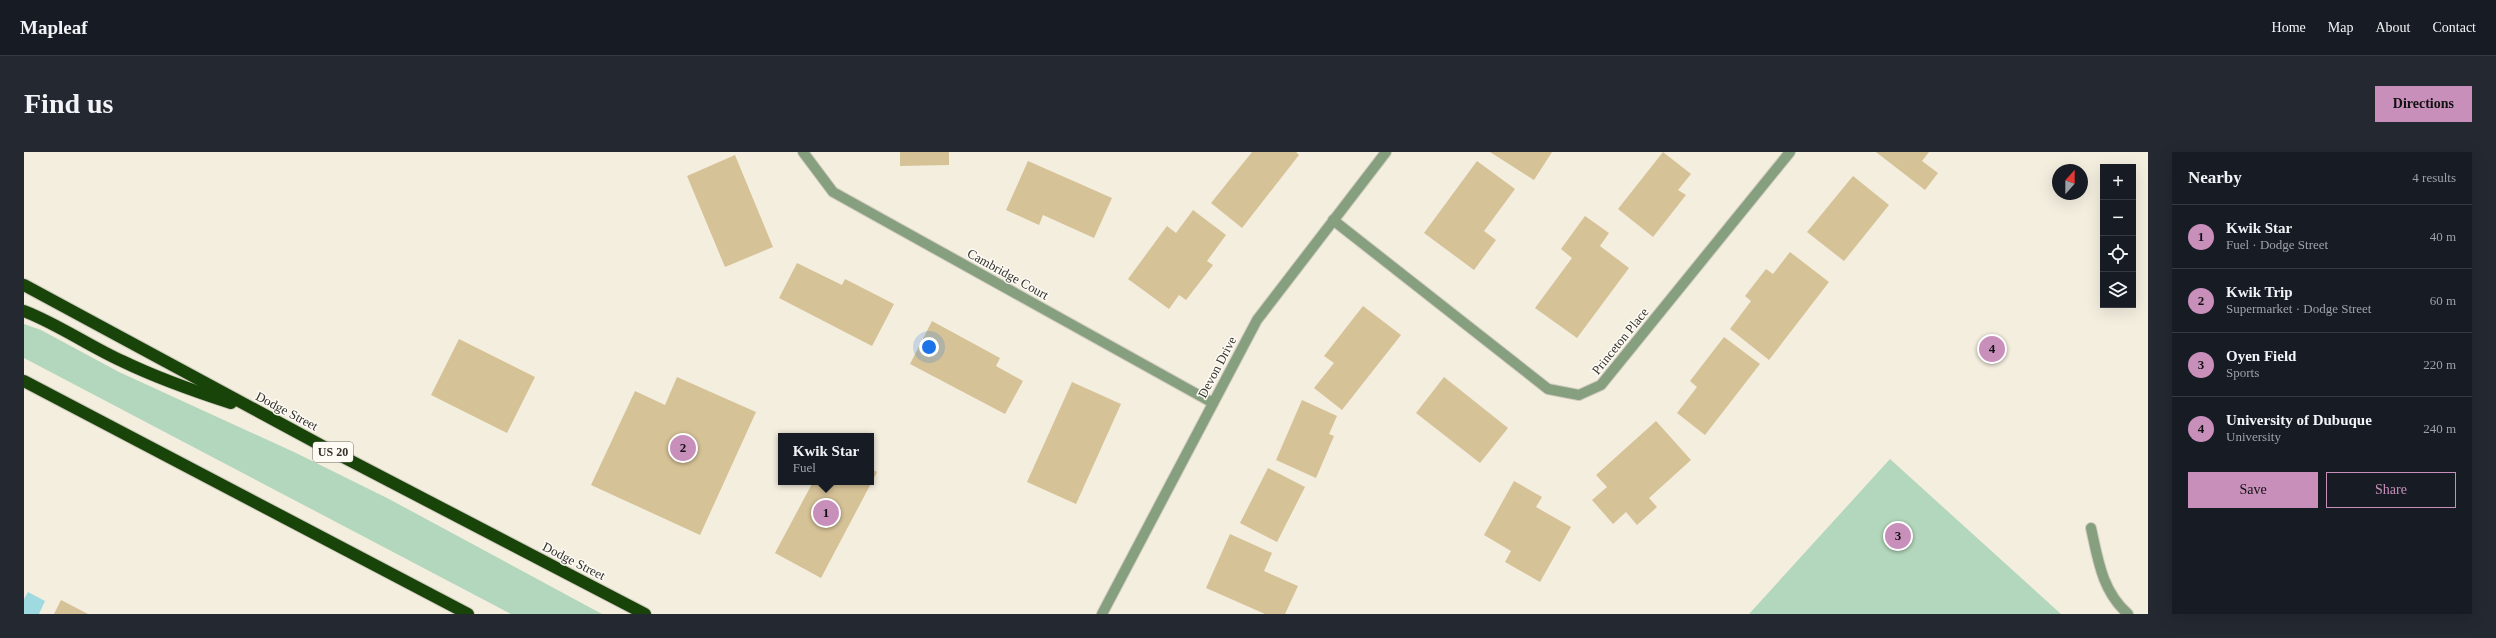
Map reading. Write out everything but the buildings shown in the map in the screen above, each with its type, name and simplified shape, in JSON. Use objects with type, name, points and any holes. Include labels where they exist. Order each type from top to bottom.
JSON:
[{"type":"highway","name":"Dodge Street","points":[[24,285],[257,411],[645,614]]},
{"type":"highway","points":[[24,311],[41,318],[129,364],[191,391],[257,411]]},
{"type":"highway","points":[[24,381],[468,614]]},
{"type":"street","name":"Cambridge Court","points":[[803,152],[833,192],[1213,403]]},
{"type":"street","name":"Devon Drive","points":[[1102,614],[1257,320],[1386,152]]},
{"type":"street","name":"Princeton Place","points":[[1333,220],[1548,389],[1579,395],[1601,385],[1790,152]]},
{"type":"street","points":[[2091,528],[2105,583],[2111,595],[2128,614]]},
{"type":"green space","points":[[24,324],[41,330],[119,372],[294,452],[389,499],[602,614],[511,614],[24,358]]},
{"type":"green space","points":[[1890,459],[2061,614],[1749,614]]},
{"type":"water","points":[[28,592],[45,601],[39,614],[24,614],[24,599]]},
{"type":"place","name":"University of Dubuque","points":[[1992,349]]},
{"type":"place","name":"Kwik Trip","points":[[683,448]]},
{"type":"place","name":"Kwik Star","points":[[826,513]]},
{"type":"place","name":"Oyen Field","points":[[1898,536]]}]
